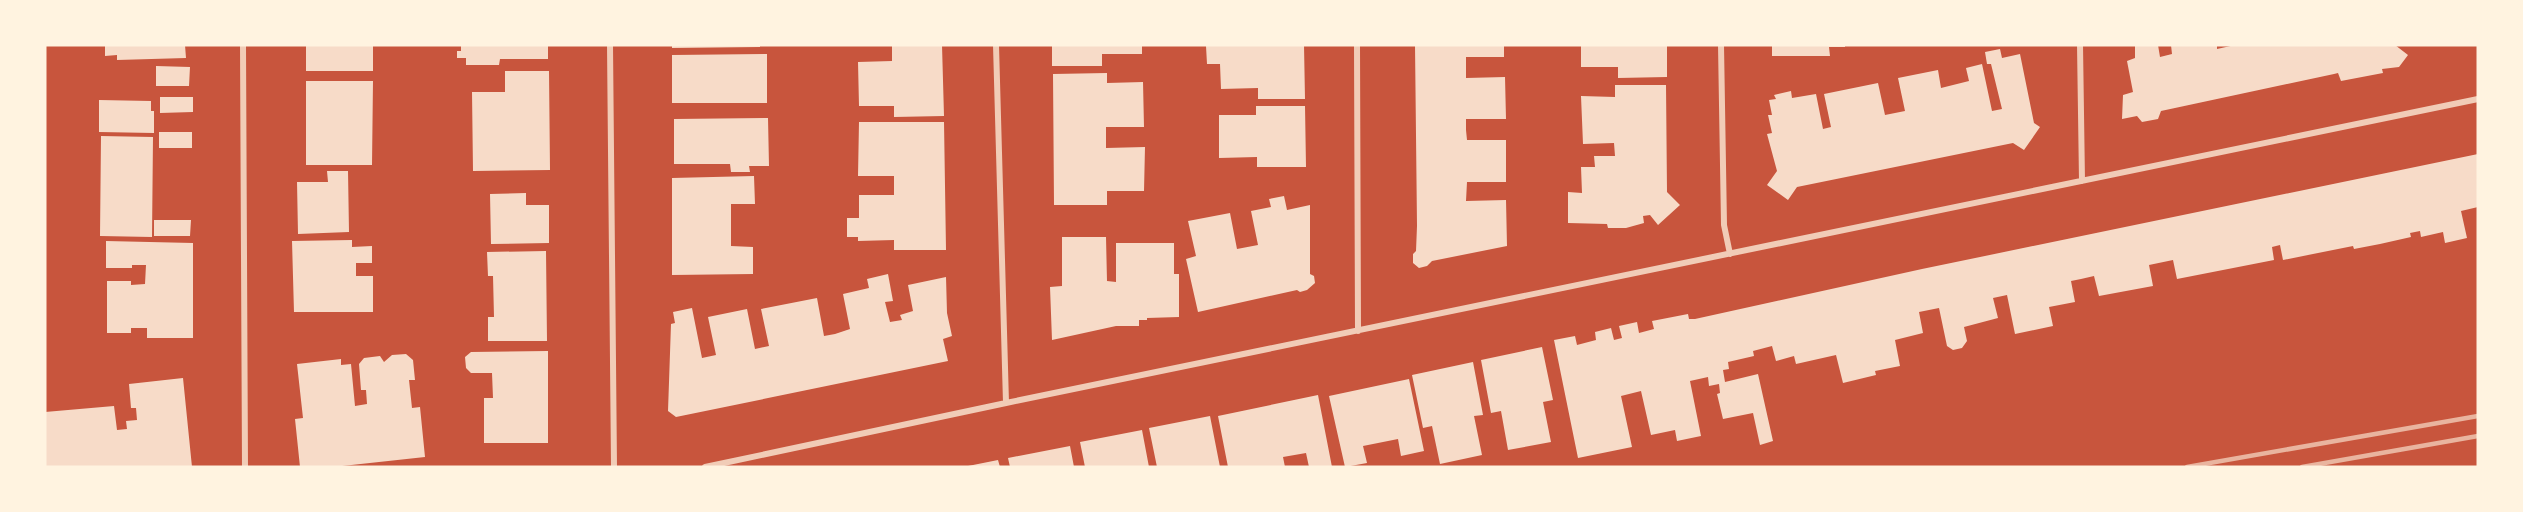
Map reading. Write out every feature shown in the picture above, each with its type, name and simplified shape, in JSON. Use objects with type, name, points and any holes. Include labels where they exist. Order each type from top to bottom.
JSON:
[{"type":"street","points":[[243,45],[245,467]]},
{"type":"street","points":[[610,45],[614,467]]},
{"type":"street","points":[[996,45],[1006,403]]},
{"type":"street","points":[[1357,45],[1358,331]]},
{"type":"street","points":[[1721,45],[1724,225],[1730,254]]},
{"type":"street","points":[[2080,45],[2082,181]]},
{"type":"street","points":[[705,467],[2478,99]]},
{"type":"building","points":[[105,45],[185,45],[186,58],[117,60],[117,55],[105,56]]},
{"type":"building","points":[[306,45],[373,45],[373,71],[306,71]]},
{"type":"building","points":[[461,45],[548,45],[548,59],[500,59],[499,65],[466,65],[466,58],[457,58],[457,51],[461,51]]},
{"type":"building","points":[[672,45],[760,45],[760,47],[672,48]]},
{"type":"building","points":[[892,45],[942,45],[944,116],[894,117],[894,106],[859,106],[858,62],[892,61]]},
{"type":"building","points":[[1052,45],[1142,45],[1142,54],[1102,54],[1102,66],[1052,66]]},
{"type":"building","points":[[1304,45],[1305,99],[1258,99],[1258,88],[1221,89],[1220,64],[1207,64],[1206,46]]},
{"type":"building","points":[[1415,45],[1504,45],[1504,57],[1466,57],[1466,78],[1505,77],[1506,119],[1466,119],[1467,140],[1506,140],[1506,182],[1467,182],[1466,201],[1506,200],[1507,246],[1432,261],[1427,266],[1419,268],[1413,263],[1417,226]]},
{"type":"building","points":[[1581,45],[1667,45],[1667,77],[1618,78],[1618,67],[1581,67]]},
{"type":"building","points":[[1772,45],[1845,45],[1845,47],[1829,47],[1830,56],[1772,56]]},
{"type":"building","points":[[2135,45],[2158,45],[2160,57],[2172,54],[2171,45],[2217,45],[2217,49],[2235,45],[2395,45],[2408,55],[2399,67],[2382,69],[2383,73],[2341,81],[2338,73],[2161,111],[2158,119],[2142,122],[2137,116],[2122,119],[2123,95],[2133,92],[2127,61],[2135,58]]},
{"type":"building","points":[[2000,49],[2002,58],[2020,54],[2034,123],[2040,127],[2024,150],[2013,143],[1797,187],[1788,200],[1767,185],[1777,171],[1767,134],[1772,133],[1768,115],[1772,115],[1769,100],[1776,99],[1774,95],[1791,91],[1792,98],[1816,94],[1823,129],[1831,127],[1824,94],[1878,83],[1885,115],[1905,111],[1898,78],[1938,70],[1941,88],[1969,81],[1966,68],[1982,64],[1992,111],[2002,109],[1991,64],[1987,64],[1985,52]]},
{"type":"building","points":[[767,54],[767,103],[672,103],[672,55]]},
{"type":"building","points":[[156,66],[190,67],[189,86],[156,86]]},
{"type":"building","points":[[505,71],[549,71],[550,170],[473,171],[472,92],[505,92]]},
{"type":"building","points":[[1107,73],[1107,83],[1143,82],[1144,127],[1106,127],[1106,148],[1145,147],[1144,191],[1107,191],[1107,205],[1054,205],[1053,74]]},
{"type":"building","points":[[306,81],[373,81],[372,165],[306,165]]},
{"type":"building","points":[[1615,85],[1666,85],[1667,192],[1680,205],[1658,225],[1650,215],[1643,216],[1644,223],[1626,228],[1608,228],[1607,224],[1568,223],[1568,192],[1582,193],[1581,167],[1595,167],[1594,156],[1615,156],[1614,143],[1583,144],[1581,96],[1615,97]]},
{"type":"building","points":[[160,97],[193,97],[193,112],[160,113]]},
{"type":"building","points":[[99,100],[151,101],[151,111],[154,111],[154,133],[99,132]]},
{"type":"building","points":[[1256,106],[1305,106],[1306,167],[1257,167],[1257,157],[1219,158],[1219,115],[1256,115]]},
{"type":"building","points":[[768,118],[769,166],[749,166],[750,172],[731,172],[730,164],[674,164],[674,119]]},
{"type":"building","points":[[859,122],[944,122],[946,250],[894,250],[894,240],[858,241],[858,237],[847,237],[847,218],[859,218],[859,195],[894,195],[894,176],[858,176]]},
{"type":"building","points":[[159,132],[192,132],[192,148],[159,148]]},
{"type":"building","points":[[101,136],[153,137],[152,237],[100,236]]},
{"type":"building","points":[[2478,154],[2478,207],[2461,211],[2467,238],[2445,243],[2443,232],[2421,237],[2420,231],[2410,233],[2411,237],[2380,244],[2354,249],[2353,246],[2283,260],[2280,245],[2272,247],[2274,260],[2177,279],[2173,260],[2149,265],[2153,286],[2099,296],[2094,276],[2071,281],[2075,302],[2049,307],[2053,326],[2015,334],[2007,295],[1993,298],[1998,318],[1964,327],[1967,341],[1962,348],[1953,350],[1947,346],[1939,308],[1919,312],[1923,333],[1895,340],[1900,366],[1875,371],[1876,375],[1843,383],[1836,355],[1796,364],[1794,356],[1776,361],[1772,346],[1753,351],[1754,356],[1728,362],[1729,369],[1723,370],[1725,382],[1758,374],[1773,441],[1760,445],[1753,413],[1723,419],[1717,394],[1720,393],[1719,384],[1709,386],[1708,377],[1690,381],[1701,436],[1677,441],[1675,430],[1651,435],[1641,391],[1621,396],[1632,447],[1578,458],[1554,340],[1575,336],[1577,345],[1596,340],[1595,332],[1611,328],[1614,340],[1622,338],[1619,326],[1637,322],[1639,333],[1654,329],[1652,321],[1688,314],[1689,319],[1695,319],[1922,269]]},
{"type":"building","points":[[327,171],[348,171],[349,232],[298,234],[297,182],[328,182]]},
{"type":"building","points":[[754,176],[755,204],[731,204],[731,246],[753,247],[753,274],[672,275],[672,178]]},
{"type":"building","points":[[526,193],[526,205],[549,205],[549,243],[491,244],[490,194]]},
{"type":"building","points":[[1284,196],[1287,210],[1310,205],[1310,274],[1314,276],[1315,283],[1307,290],[1300,292],[1297,290],[1198,312],[1186,259],[1196,256],[1188,221],[1230,213],[1237,249],[1258,245],[1251,211],[1271,207],[1269,199]]},
{"type":"building","points":[[154,220],[191,220],[190,236],[154,236]]},
{"type":"building","points":[[1062,237],[1106,237],[1107,281],[1116,282],[1116,243],[1174,243],[1174,274],[1179,274],[1179,317],[1147,318],[1147,320],[1139,320],[1139,326],[1116,326],[1052,340],[1050,287],[1062,286]]},
{"type":"building","points":[[352,240],[352,247],[372,246],[372,263],[356,263],[356,276],[373,276],[373,312],[294,312],[292,241]]},
{"type":"building","points":[[106,241],[193,243],[193,338],[147,338],[147,328],[131,328],[131,333],[107,333],[107,281],[131,281],[131,285],[145,284],[146,265],[132,265],[132,268],[106,268]]},
{"type":"building","points":[[546,251],[547,341],[488,341],[488,317],[494,317],[493,276],[488,276],[487,252]]},
{"type":"building","points":[[888,274],[893,301],[885,302],[890,322],[902,320],[900,315],[913,311],[908,285],[946,277],[947,313],[952,336],[943,339],[948,361],[676,417],[668,411],[671,324],[675,323],[673,312],[692,308],[702,358],[716,355],[708,317],[747,309],[755,349],[769,346],[761,309],[817,298],[824,336],[835,334],[850,329],[843,294],[869,288],[867,279]]},
{"type":"building","points":[[1542,347],[1553,400],[1543,402],[1551,442],[1508,450],[1501,411],[1491,413],[1481,360]]},
{"type":"building","points":[[548,351],[548,443],[484,443],[484,398],[493,398],[492,373],[471,373],[466,368],[465,357],[471,352]]},
{"type":"building","points":[[406,354],[413,360],[415,380],[409,380],[412,408],[420,407],[425,457],[333,467],[300,467],[295,419],[303,418],[297,364],[341,359],[341,365],[351,364],[355,406],[367,404],[366,390],[361,390],[359,364],[364,358],[380,356],[384,362],[392,355]]},
{"type":"building","points":[[1473,362],[1483,415],[1474,416],[1482,455],[1440,464],[1432,426],[1423,428],[1412,375]]},
{"type":"building","points":[[183,378],[192,467],[45,467],[45,412],[114,406],[117,430],[127,429],[126,421],[137,420],[136,408],[131,408],[129,384]]},
{"type":"building","points":[[1409,379],[1424,451],[1401,456],[1398,439],[1363,446],[1367,463],[1345,467],[1329,396]]},
{"type":"building","points":[[1318,395],[1332,467],[1309,467],[1306,453],[1283,457],[1285,467],[1228,467],[1218,416]]},
{"type":"building","points":[[1210,416],[1220,467],[1157,467],[1149,428]]},
{"type":"building","points":[[1142,430],[1149,467],[1085,467],[1080,442]]},
{"type":"building","points":[[1070,446],[1074,467],[1010,467],[1008,458]]},
{"type":"building","points":[[998,460],[1000,467],[968,467],[968,466]]},
{"type":"railway","points":[[2187,467],[2478,416]]},
{"type":"railway","points":[[2302,467],[2478,436]]}]
